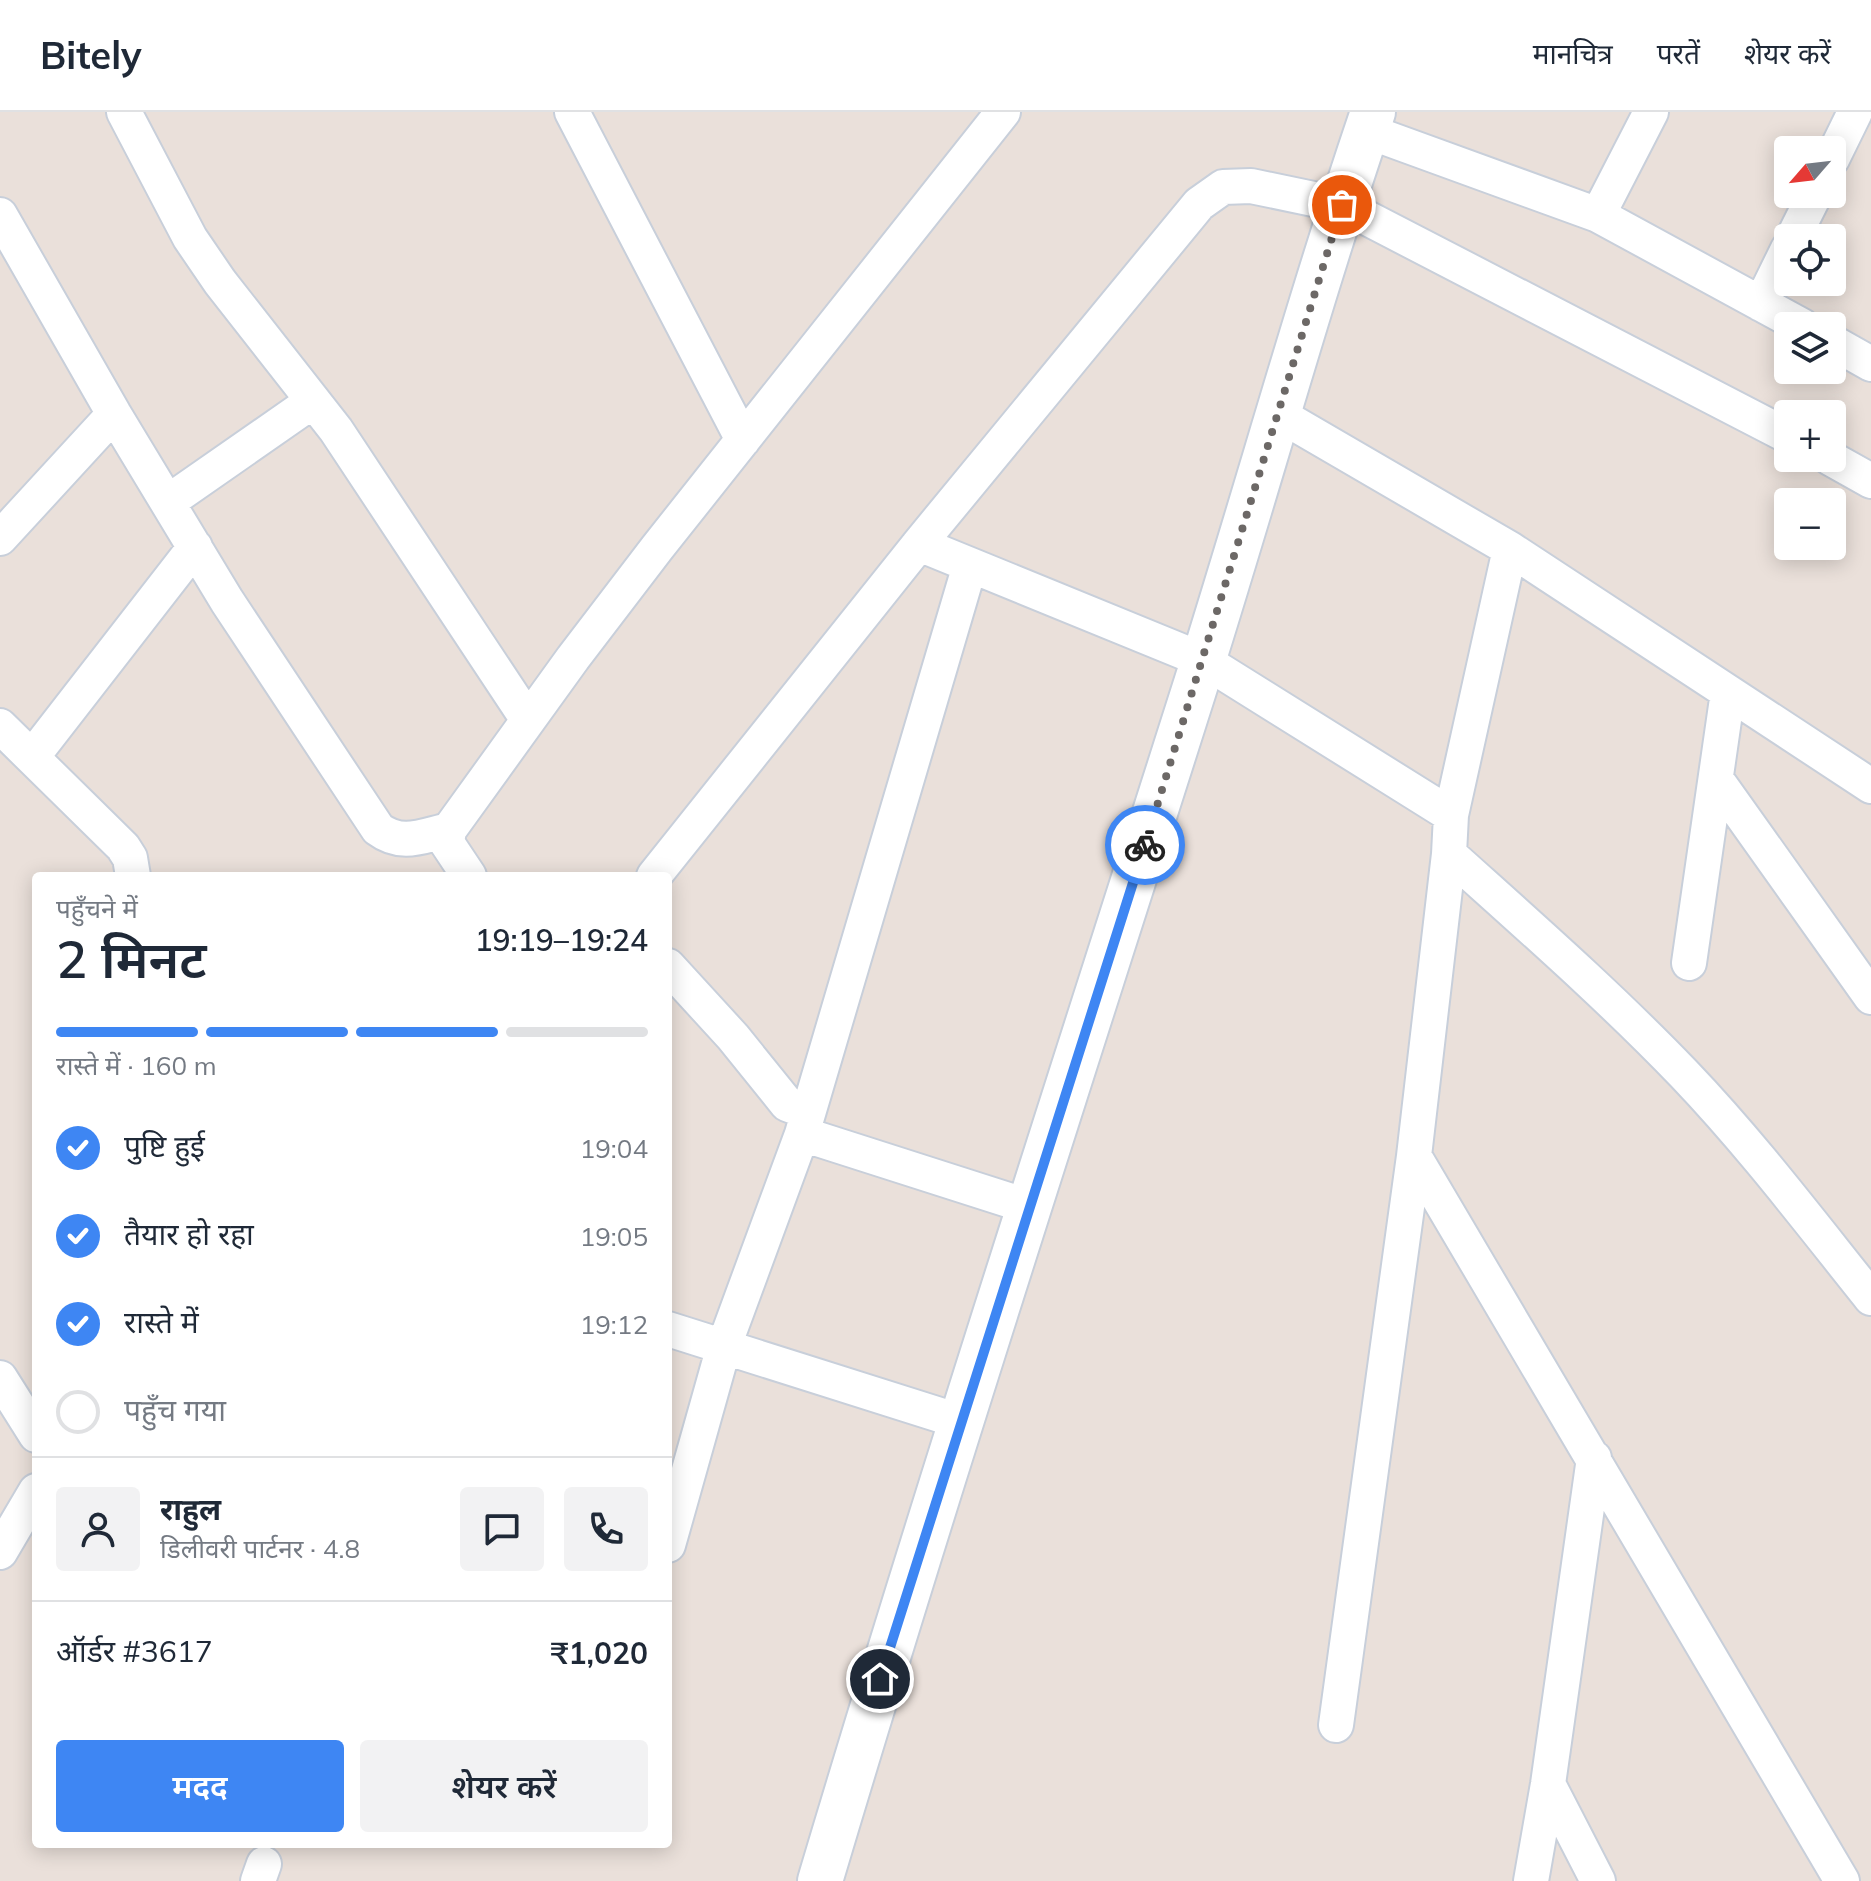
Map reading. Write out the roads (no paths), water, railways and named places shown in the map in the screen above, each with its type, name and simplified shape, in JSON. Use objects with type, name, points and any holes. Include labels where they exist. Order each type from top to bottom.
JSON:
[{"type":"main road","points":[[820,1881],[885,1664],[1203,660],[1342,205],[1362,118]]},
{"type":"street","points":[[124,112],[190,238],[228,292],[336,430],[528,720]]},
{"type":"street","points":[[572,112],[743,440]]},
{"type":"street","points":[[466,872],[447,843],[449,830],[657,548],[1003,112]]},
{"type":"street","points":[[1598,215],[1651,112]]},
{"type":"street","points":[[1843,136],[1855,112]]},
{"type":"street","points":[[1362,118],[1598,215],[1776,312]]},
{"type":"street","points":[[657,872],[919,544],[1199,204],[1223,187],[1251,186],[1342,205],[1774,429]]},
{"type":"street","points":[[0,215],[114,414],[227,601],[378,829],[390,838],[405,840],[449,830]]},
{"type":"street","points":[[1761,304],[1774,278]]},
{"type":"street","points":[[1846,350],[1871,364]]},
{"type":"street","points":[[168,502],[313,401]]},
{"type":"street","points":[[0,538],[114,414]]},
{"type":"street","points":[[1278,414],[1510,549],[1871,786]]},
{"type":"street","points":[[1846,467],[1871,481]]},
{"type":"street","points":[[919,544],[1203,660],[1451,815]]},
{"type":"street","points":[[32,757],[195,547]]},
{"type":"street","points":[[1336,1725],[1414,1156],[1451,815],[1510,549]]},
{"type":"street","points":[[672,1531],[724,1346],[805,1123],[970,565]]},
{"type":"street","points":[[1689,963],[1728,692]]},
{"type":"street","points":[[0,726],[123,847],[130,858],[132,872]]},
{"type":"street","points":[[1716,779],[1871,997]]},
{"type":"street","points":[[1449,854],[1604,994],[1686,1076],[1752,1150],[1871,1298]]},
{"type":"street","points":[[672,973],[733,1037],[773,1090],[805,1123],[1030,1207]]},
{"type":"street","points":[[1414,1156],[1842,1881]]},
{"type":"street","points":[[672,1330],[962,1422]]},
{"type":"street","points":[[0,1378],[32,1429]]},
{"type":"street","points":[[1531,1881],[1548,1784],[1594,1458]]},
{"type":"street","points":[[0,1552],[32,1498]]},
{"type":"street","points":[[1548,1784],[1598,1881]]}]
